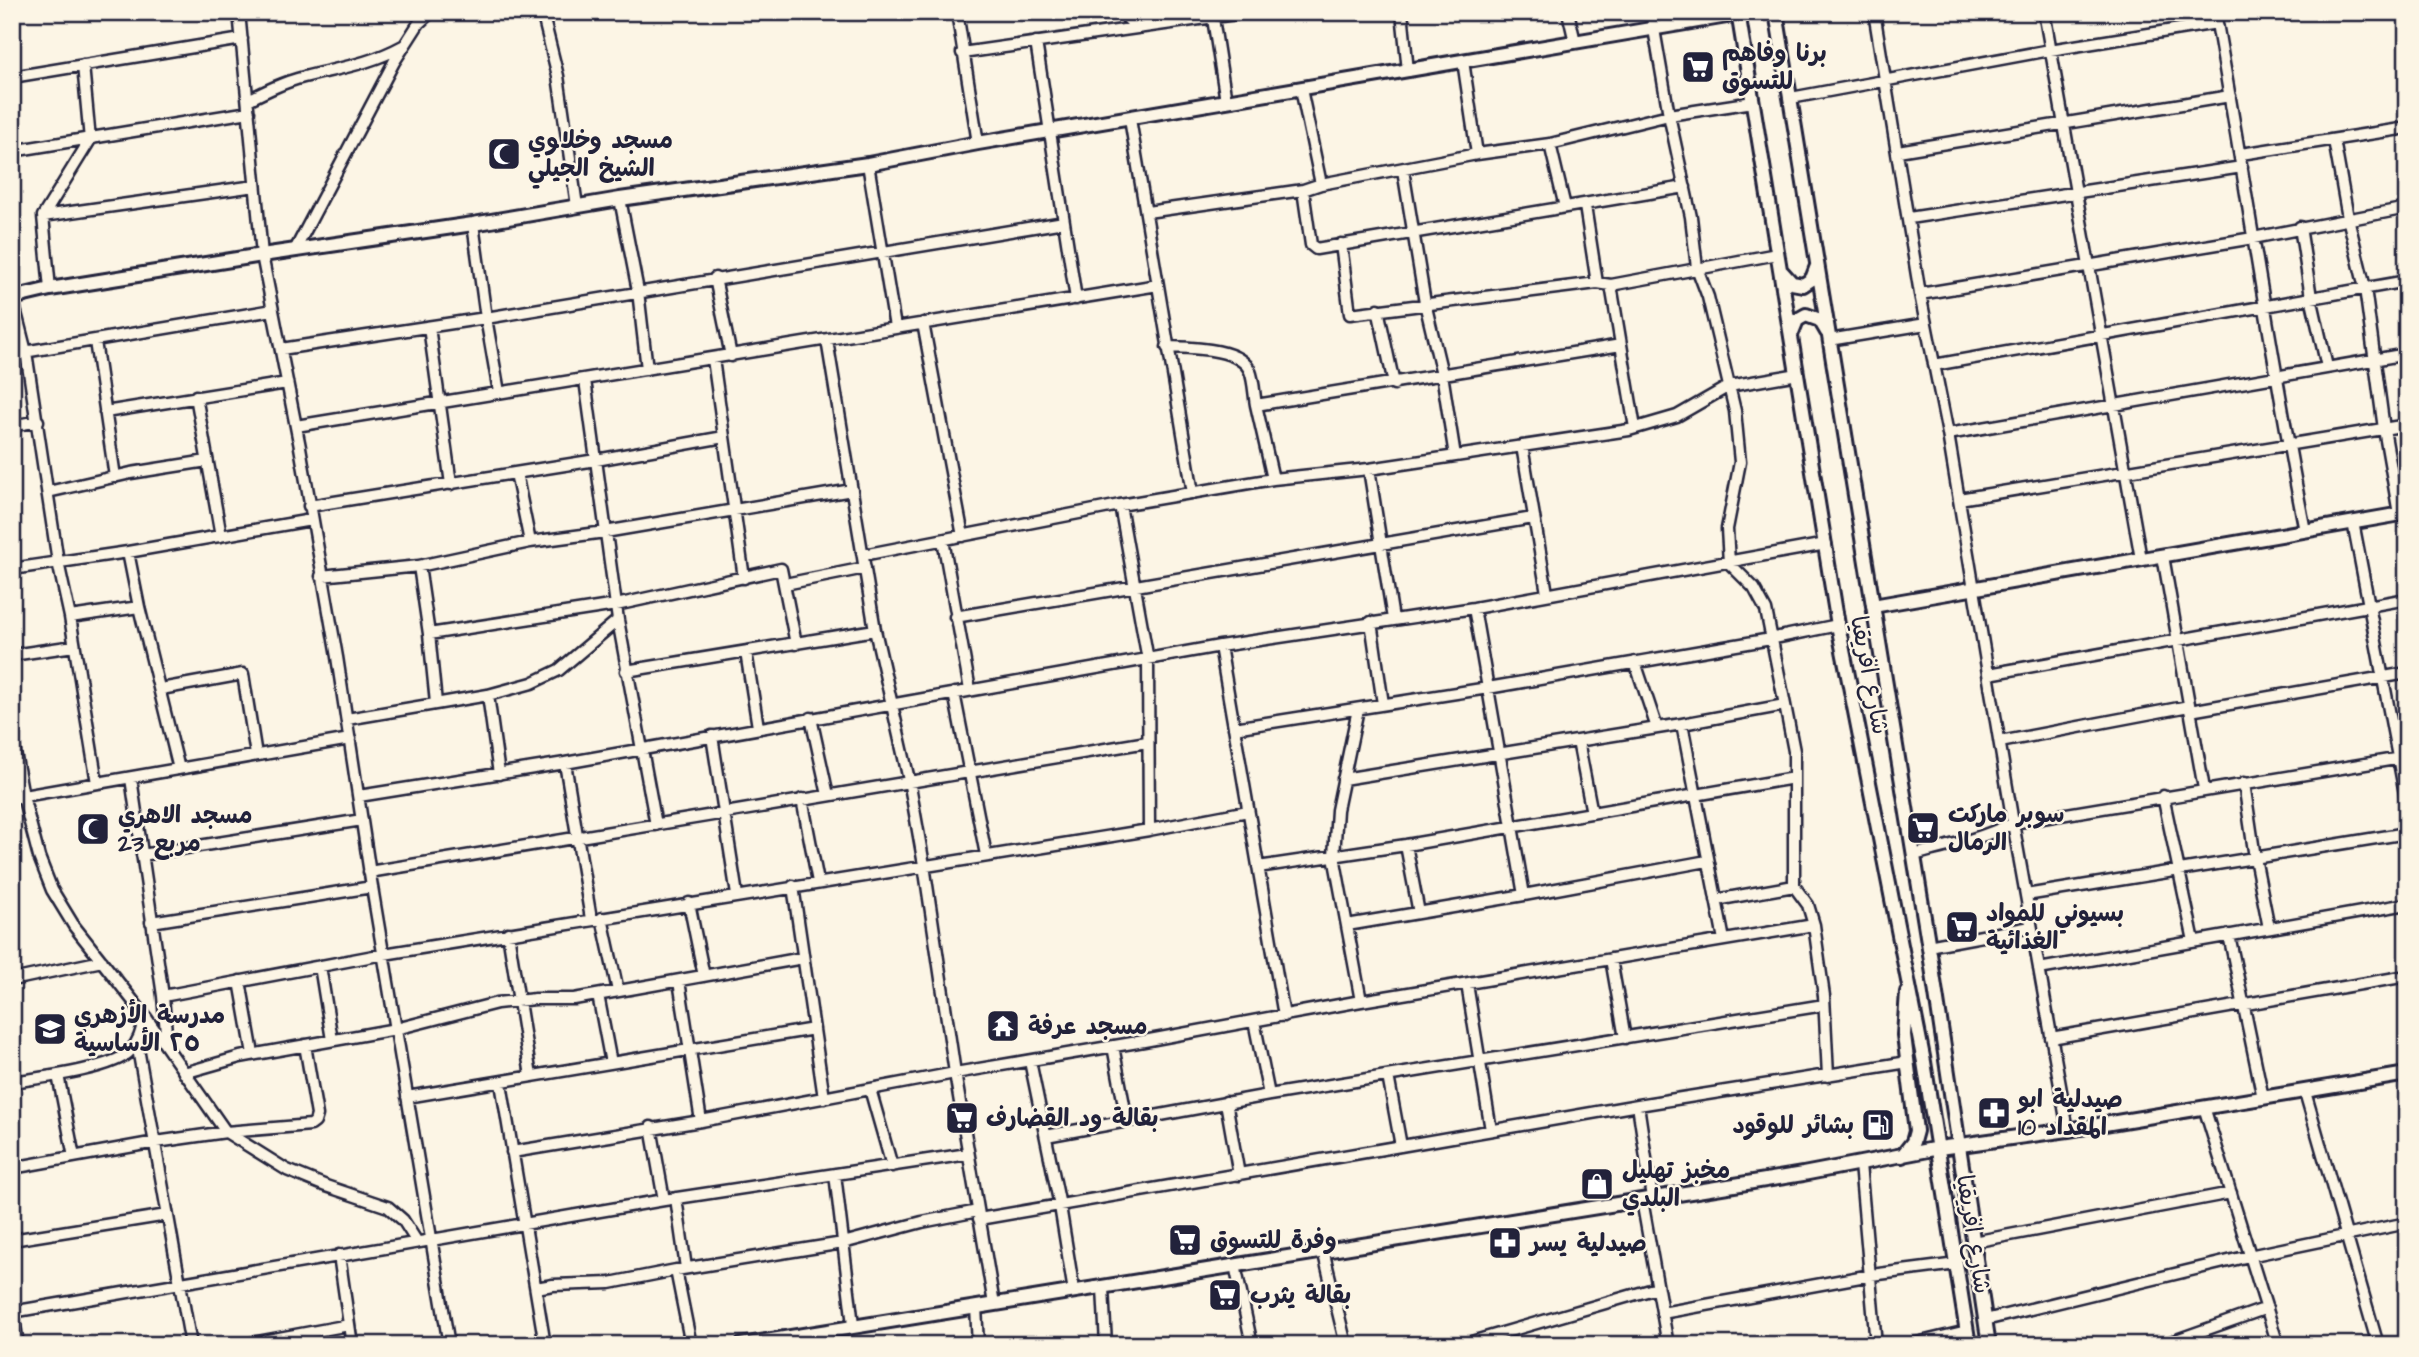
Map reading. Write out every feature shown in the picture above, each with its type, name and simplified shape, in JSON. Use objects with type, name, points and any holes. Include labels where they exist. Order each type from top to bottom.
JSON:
[{"type":"street","points":[[239,12],[262,255],[296,426],[347,719],[369,872],[449,1345]]},
{"type":"street","points":[[295,250],[418,18],[431,12]]},
{"type":"street","points":[[542,12],[558,76],[577,206]]},
{"type":"street","points":[[957,12],[978,143]]},
{"type":"street","points":[[1121,12],[1136,27]]},
{"type":"street","points":[[962,53],[1212,15],[1249,12]]},
{"type":"street","points":[[1402,12],[1408,71]]},
{"type":"street","points":[[1568,12],[1575,41]]},
{"type":"street","points":[[1651,12],[1685,187],[1696,268],[1708,297],[1735,411],[1740,461],[1727,529],[1729,563],[1754,588],[1766,610],[1794,751],[1794,886],[1808,905],[1814,925],[1824,1005],[1828,1076]]},
{"type":"street","name":"شارع افريقيا","points":[[1776,12],[1928,946],[1989,1345]]},
{"type":"street","points":[[1874,12],[1920,294],[1948,434],[2068,1130]]},
{"type":"street","points":[[2043,12],[2141,559]]},
{"type":"street","points":[[97,783],[70,617],[58,562],[26,352],[12,298],[50,289],[262,255],[473,225],[620,199],[868,164],[1739,13]]},
{"type":"street","name":"شارع افريقيا","points":[[1739,13],[1838,625],[1939,1148],[1969,1345]]},
{"type":"street","points":[[1212,15],[1226,101]]},
{"type":"street","points":[[1791,97],[2216,18],[2241,154],[2275,377],[2305,531]]},
{"type":"street","points":[[12,77],[242,39]]},
{"type":"street","points":[[1036,42],[1076,299]]},
{"type":"street","points":[[248,100],[278,85],[355,66],[404,46]]},
{"type":"street","points":[[1462,61],[1477,154]]},
{"type":"street","points":[[50,289],[43,216],[90,140],[83,65]]},
{"type":"street","points":[[1301,89],[1321,184]]},
{"type":"street","points":[[1898,151],[2230,96]]},
{"type":"street","points":[[1147,212],[1303,190],[1321,184],[1477,154],[1550,144],[1669,115],[1753,102]]},
{"type":"street","points":[[12,151],[249,112]]},
{"type":"street","points":[[1130,118],[1193,493]]},
{"type":"street","points":[[2241,154],[2407,128]]},
{"type":"street","points":[[1873,606],[2403,513],[2384,429],[2365,288],[2348,218],[2334,140]]},
{"type":"street","points":[[1550,144],[1565,207]]},
{"type":"street","points":[[868,164],[895,327]]},
{"type":"street","points":[[1909,218],[2242,167]]},
{"type":"street","points":[[1403,170],[1425,303],[1442,374],[1455,456]]},
{"type":"street","points":[[43,216],[255,186]]},
{"type":"street","points":[[1303,190],[1313,248],[1413,234],[1685,187]]},
{"type":"street","points":[[620,199],[638,291],[647,369]]},
{"type":"street","points":[[1585,205],[1597,283]]},
{"type":"street","points":[[1920,294],[2253,238],[2407,208]]},
{"type":"street","points":[[281,349],[486,318],[1064,222]]},
{"type":"street","points":[[473,225],[499,392]]},
{"type":"street","points":[[2300,227],[2311,297],[2328,368]]},
{"type":"street","points":[[1341,244],[1350,314],[1597,283],[1611,285],[1696,268],[1778,260],[1787,280],[1803,285],[1816,275],[1817,264]]},
{"type":"street","points":[[715,278],[732,356]]},
{"type":"street","points":[[1934,365],[2407,281]]},
{"type":"street","points":[[296,426],[1158,285]]},
{"type":"street","points":[[1611,285],[1636,428]]},
{"type":"street","points":[[1378,309],[1394,384]]},
{"type":"street","points":[[12,354],[273,310]]},
{"type":"street","points":[[1792,340],[1794,324],[1806,315],[1820,320],[1829,337],[1926,324]]},
{"type":"street","points":[[923,323],[963,536]]},
{"type":"street","points":[[429,327],[450,484]]},
{"type":"street","points":[[827,340],[875,630],[909,780],[924,865],[955,1073],[994,1304]]},
{"type":"street","points":[[95,341],[115,477]]},
{"type":"street","points":[[1256,405],[1621,345]]},
{"type":"street","points":[[1167,347],[1213,351],[1239,358],[1250,369],[1273,479]]},
{"type":"street","points":[[1948,434],[2407,354]]},
{"type":"street","points":[[713,359],[744,578]]},
{"type":"street","points":[[863,555],[1119,505],[1273,479],[1369,469],[1636,428],[1677,415],[1730,386],[1798,374]]},
{"type":"street","points":[[585,380],[626,671],[656,825]]},
{"type":"street","points":[[105,412],[287,383]]},
{"type":"street","points":[[196,396],[221,536]]},
{"type":"street","points":[[12,426],[38,421]]},
{"type":"street","points":[[1959,499],[2407,425]]},
{"type":"street","points":[[309,506],[724,437]]},
{"type":"street","points":[[1522,446],[1547,593]]},
{"type":"street","points":[[48,492],[207,461]]},
{"type":"street","points":[[1369,469],[1393,619]]},
{"type":"street","points":[[516,473],[530,542]]},
{"type":"street","points":[[321,576],[419,566],[530,542],[852,490]]},
{"type":"street","points":[[1119,505],[1148,660],[1149,830]]},
{"type":"street","points":[[956,617],[1533,518]]},
{"type":"street","points":[[12,569],[311,520]]},
{"type":"street","points":[[2353,522],[2383,677],[2403,758],[2407,804]]},
{"type":"street","points":[[943,540],[970,690]]},
{"type":"street","points":[[359,796],[565,763],[1220,646],[1474,608],[1826,544]]},
{"type":"street","points":[[128,552],[179,769]]},
{"type":"street","points":[[2162,556],[2204,789]]},
{"type":"street","points":[[419,566],[436,703]]},
{"type":"street","points":[[785,584],[865,568]]},
{"type":"street","points":[[429,634],[616,605],[744,578],[771,569],[781,569],[796,644]]},
{"type":"street","points":[[1989,674],[2407,599]]},
{"type":"street","points":[[70,617],[139,607]]},
{"type":"street","points":[[1474,608],[1524,895]]},
{"type":"street","points":[[347,719],[488,695],[546,678],[618,620]]},
{"type":"street","points":[[1371,622],[1383,704]]},
{"type":"street","points":[[1234,728],[1488,688],[1838,625]]},
{"type":"street","points":[[626,671],[875,630]]},
{"type":"street","points":[[12,655],[74,646]]},
{"type":"street","points":[[1220,646],[1284,1016]]},
{"type":"street","points":[[746,652],[758,727]]},
{"type":"street","points":[[1635,662],[1657,728]]},
{"type":"street","points":[[2000,742],[2407,673]]},
{"type":"street","points":[[161,689],[243,674],[256,755]]},
{"type":"street","points":[[954,693],[986,855]]},
{"type":"street","points":[[488,695],[499,774]]},
{"type":"street","points":[[1343,779],[1785,705]]},
{"type":"street","points":[[1358,709],[1336,819],[1334,856],[1362,1001]]},
{"type":"street","points":[[811,718],[828,795]]},
{"type":"street","points":[[1682,724],[1724,940]]},
{"type":"street","points":[[12,736],[38,857],[52,890],[74,926],[145,1016],[226,1132],[287,1170],[388,1207],[403,1220],[417,1242]]},
{"type":"street","points":[[712,736],[737,895]]},
{"type":"street","points":[[12,798],[350,739]]},
{"type":"street","points":[[1577,741],[1592,813]]},
{"type":"street","points":[[369,872],[1147,742]]},
{"type":"street","points":[[1913,855],[1962,843],[1995,832],[2013,822],[2403,758]]},
{"type":"street","points":[[565,763],[591,919]]},
{"type":"street","points":[[131,778],[163,996],[167,1046]]},
{"type":"street","points":[[1258,867],[1406,845],[1794,778]]},
{"type":"street","points":[[2244,783],[2269,928]]},
{"type":"street","points":[[2163,796],[2194,941]]},
{"type":"street","points":[[802,799],[818,882]]},
{"type":"street","points":[[163,996],[384,954],[1149,830],[1248,811]]},
{"type":"street","points":[[142,855],[362,820]]},
{"type":"street","points":[[2026,895],[2407,832]]},
{"type":"street","points":[[1406,845],[1419,913]]},
{"type":"street","points":[[1347,925],[1707,861]]},
{"type":"street","points":[[793,886],[824,1098]]},
{"type":"street","points":[[1716,900],[1794,886]]},
{"type":"street","points":[[151,922],[372,887]]},
{"type":"street","points":[[689,903],[704,976]]},
{"type":"street","points":[[2039,969],[2407,904]]},
{"type":"street","points":[[602,918],[618,991]]},
{"type":"street","points":[[512,1152],[651,1127],[701,1121],[1362,1001],[1814,925]]},
{"type":"street","points":[[1928,946],[2031,927]]},
{"type":"street","points":[[508,933],[531,1076]]},
{"type":"street","points":[[2229,935],[2263,1098]]},
{"type":"street","points":[[184,1073],[253,1054],[396,1029],[479,1007],[518,1000],[574,999],[803,958]]},
{"type":"street","points":[[1611,960],[1625,1038]]},
{"type":"street","points":[[12,979],[102,961]]},
{"type":"street","points":[[320,966],[332,1040]]},
{"type":"street","points":[[2051,1038],[2407,976]]},
{"type":"street","points":[[240,981],[253,1054]]},
{"type":"street","points":[[678,981],[701,1121]]},
{"type":"street","points":[[1467,984],[1491,1130]]},
{"type":"street","points":[[1902,1156],[1913,1142],[1916,1131],[1903,1021],[1908,985]]},
{"type":"street","points":[[598,995],[611,1063]]},
{"type":"street","points":[[1046,1136],[1226,1102],[1824,1005]]},
{"type":"street","points":[[12,1082],[58,1075],[119,1059],[128,1054],[137,1043],[145,1016]]},
{"type":"street","points":[[1254,1021],[1269,1095]]},
{"type":"street","points":[[407,1097],[814,1029]]},
{"type":"street","points":[[137,1043],[191,1345]]},
{"type":"street","points":[[12,1168],[156,1142],[226,1132],[311,1125],[317,1115],[306,1045]]},
{"type":"street","points":[[1113,1046],[1127,1121]]},
{"type":"street","points":[[1030,1061],[1060,1206],[1074,1292]]},
{"type":"street","points":[[536,1288],[610,1283],[843,1243],[922,1222],[1060,1206],[1638,1105],[1908,1062]]},
{"type":"street","points":[[741,1345],[815,1339],[853,1325],[1103,1288],[1860,1164],[1939,1148],[2068,1130],[2407,1074]]},
{"type":"street","points":[[58,1075],[74,1157]]},
{"type":"street","points":[[1388,1076],[1401,1146]]},
{"type":"street","points":[[501,1083],[545,1345]]},
{"type":"street","points":[[870,1089],[892,1166]]},
{"type":"street","points":[[2305,1092],[2378,1345]]},
{"type":"street","points":[[1226,1102],[1238,1175]]},
{"type":"street","points":[[1638,1105],[1657,1288],[1668,1345]]},
{"type":"street","points":[[2204,1107],[2278,1345]]},
{"type":"street","points":[[651,1127],[664,1200]]},
{"type":"street","points":[[18,1345],[13,1309],[676,1198],[968,1154]]},
{"type":"street","points":[[1860,1164],[1877,1345]]},
{"type":"street","points":[[835,1174],[853,1325]]},
{"type":"street","points":[[1973,1242],[2231,1193]]},
{"type":"street","points":[[676,1198],[681,1269],[691,1345]]},
{"type":"street","points":[[12,1240],[167,1215]]},
{"type":"street","points":[[1985,1320],[2249,1256],[2407,1223]]},
{"type":"street","points":[[1323,1250],[1346,1345]]},
{"type":"street","points":[[339,1255],[352,1345]]},
{"type":"street","points":[[1662,1313],[1871,1275],[1957,1264]]},
{"type":"street","points":[[1236,1265],[1252,1345]]},
{"type":"street","points":[[1103,1288],[1106,1345]]},
{"type":"street","points":[[1461,1345],[1657,1288]]},
{"type":"street","points":[[976,1307],[978,1345]]},
{"type":"street","points":[[2162,1345],[2267,1308]]},
{"type":"street","points":[[241,1345],[349,1325]]},
{"type":"street","points":[[1908,1345],[1967,1331]]},
{"type":"place","name":"برنا وفاهم للتسوق","points":[[1698,67]]},
{"type":"place","name":"مسجد وخلاوي الشيخ الجيلي","points":[[504,154]]},
{"type":"place","name":"سوبر ماركت الرمال","points":[[1923,828]]},
{"type":"place","name":"مسجد الاهري مربع 23","points":[[93,829]]},
{"type":"place","name":"بسيوني للمواد الغذائية","points":[[1962,927]]},
{"type":"place","name":"مسجد عرفة","points":[[1003,1026]]},
{"type":"place","name":"مدرسة الأزهري ٢٥ الأساسية","points":[[50,1029]]},
{"type":"place","name":"صيدلية ابو المقداد 10","points":[[1994,1113]]},
{"type":"place","name":"بقالة ود القضارف","points":[[962,1118]]},
{"type":"place","name":"بشائر للوقود","points":[[1878,1125]]},
{"type":"place","name":"مخبز تهليل البلدي","points":[[1597,1184]]},
{"type":"place","name":"وفرة للتسوق","points":[[1185,1240]]},
{"type":"place","name":"صيدلية يسر","points":[[1505,1243]]},
{"type":"place","name":"بقالة يثرب","points":[[1225,1295]]}]
